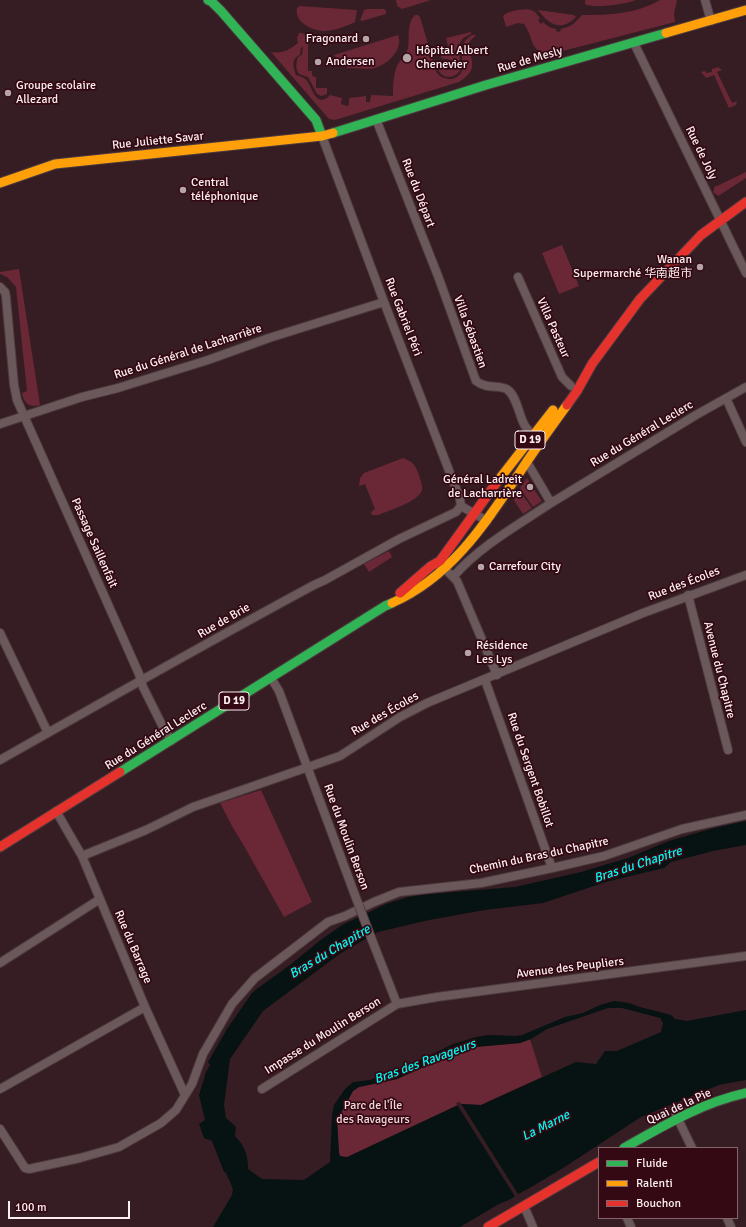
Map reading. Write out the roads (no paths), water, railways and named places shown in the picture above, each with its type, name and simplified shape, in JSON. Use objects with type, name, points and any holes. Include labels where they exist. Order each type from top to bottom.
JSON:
[{"type":"main road","points":[[208,0],[221,11],[316,120],[322,136]]},
{"type":"main road","name":"Rue de Mesly","points":[[322,136],[527,73],[746,10]]},
{"type":"main road","name":"Rue Juliette Savar","points":[[0,183],[55,164],[322,136]]},
{"type":"main road","name":"D 19","points":[[487,521],[541,440],[577,392],[589,369],[640,299],[696,240],[720,220],[746,202]]},
{"type":"main road","name":"D 19","points":[[474,514],[571,386],[589,369]]},
{"type":"main road","name":"Rue du Général Leclerc","points":[[442,565],[474,514]]},
{"type":"main road","name":"Rue du Général Leclerc","points":[[0,847],[385,606],[410,595],[442,565],[467,545],[487,521]]},
{"type":"main road","name":"Quai de la Pie","points":[[626,1147],[677,1116],[711,1103],[746,1093]]},
{"type":"main road","points":[[488,1227],[598,1161]]},
{"type":"street","points":[[706,0],[711,21]]},
{"type":"street","name":"Rue de Joly","points":[[634,43],[746,273]]},
{"type":"street","name":"Rue du Départ","points":[[376,119],[438,276]]},
{"type":"street","name":"Rue Gabriel Péri","points":[[322,136],[460,499],[461,506]]},
{"type":"street","name":"Villa Sébastien","points":[[438,276],[476,381],[481,385],[505,388],[509,391],[525,427],[533,435]]},
{"type":"street","name":"Villa Pasteur","points":[[518,277],[562,377],[571,386]]},
{"type":"street","name":"Passage Saillenfait","points":[[0,287],[5,292],[6,297],[14,385],[17,400],[142,680],[143,687],[171,741]]},
{"type":"street","name":"Rue du Général de Lacharrière","points":[[0,424],[82,397],[118,388],[208,360],[269,338],[384,302]]},
{"type":"street","name":"Rue du Général Leclerc","points":[[453,577],[464,564],[479,552],[551,502],[746,387]]},
{"type":"street","points":[[726,398],[746,442]]},
{"type":"street","points":[[527,462],[551,502]]},
{"type":"street","points":[[461,506],[487,521]]},
{"type":"street","name":"Rue de Brie","points":[[0,760],[307,588],[399,539],[456,512],[461,506]]},
{"type":"street","points":[[442,565],[457,581],[497,675]]},
{"type":"street","name":"Rue des Écoles","points":[[82,856],[146,830],[193,807],[340,756],[415,709],[688,595],[746,575]]},
{"type":"street","name":"Avenue du Chapitre","points":[[688,595],[728,750]]},
{"type":"street","points":[[0,633],[48,733]]},
{"type":"street","name":"Rue du Moulin Berson","points":[[271,678],[279,691],[397,1004]]},
{"type":"street","name":"Rue du Sergent Bobillot","points":[[485,680],[552,868]]},
{"type":"street","name":"Rue du Barrage","points":[[56,811],[82,856],[145,1007],[185,1095]]},
{"type":"street","name":"Chemin du Bras du Chapitre","points":[[0,1129],[24,1168],[29,1169],[52,1165],[119,1147],[160,1123],[176,1110],[192,1084],[203,1054],[232,1004],[255,978],[328,922],[345,916],[374,902],[399,892],[431,887],[481,883],[604,856],[682,829],[746,815]]},
{"type":"street","points":[[0,963],[100,899]]},
{"type":"street","name":"Avenue des Peupliers","points":[[397,1004],[436,997],[746,956]]},
{"type":"street","name":"Impasse du Moulin Berson","points":[[262,1088],[397,1004]]},
{"type":"street","points":[[0,1089],[145,1007]]},
{"type":"street","points":[[677,1116],[692,1147]]},
{"type":"street","points":[[524,1206],[533,1227]]},
{"type":"water","points":[[746,821],[746,845],[713,851],[671,862],[664,868],[606,882],[543,903],[485,910],[429,920],[378,932],[341,953],[263,1011],[230,1059],[224,1105],[226,1118],[236,1127],[235,1136],[245,1151],[248,1169],[262,1179],[304,1180],[330,1162],[332,1115],[334,1105],[345,1089],[353,1082],[370,1080],[406,1067],[453,1044],[488,1035],[522,1035],[565,1017],[583,1013],[600,1005],[614,1001],[629,1003],[671,1015],[675,1019],[687,1021],[746,1010],[746,1080],[719,1085],[641,1117],[560,1170],[460,1227],[213,1227],[232,1195],[233,1189],[226,1173],[224,1172],[212,1141],[204,1138],[199,1124],[205,1120],[199,1095],[206,1072],[210,1065],[208,1062],[227,1029],[252,993],[258,988],[342,925],[386,904],[408,897],[430,894],[515,887],[581,872],[628,858],[669,841],[714,828]],"holes":[[[608,1008],[622,1008],[660,1018],[663,1023],[661,1032],[617,1051],[605,1051],[596,1064],[576,1062],[481,1105],[458,1105],[347,1157],[340,1156],[337,1120],[353,1091],[359,1087],[397,1079],[457,1052],[475,1047],[520,1043],[531,1039],[547,1029]]]},
{"type":"place","name":"Fragonard","points":[[366,39]]},
{"type":"place","name":"Hôpital Albert Chenevier","points":[[407,58]]},
{"type":"place","name":"Andersen","points":[[318,62]]},
{"type":"place","name":"Groupe scolaire Allezard","points":[[8,93]]},
{"type":"place","name":"Central téléphonique","points":[[183,190]]},
{"type":"place","name":"Wanan Supermarché 华南超市","points":[[700,267]]},
{"type":"place","name":"Général Ladreit de Lacharrière","points":[[530,487]]},
{"type":"place","name":"Carrefour City","points":[[481,567]]},
{"type":"place","name":"Résidence Les Lys","points":[[468,653]]},
{"type":"water label","name":"Bras du Chapitre","points":[[638,865]]},
{"type":"water label","name":"Bras du Chapitre","points":[[330,952]]},
{"type":"water label","name":"Bras des Ravageurs","points":[[425,1062]]},
{"type":"water label","name":"La Marne","points":[[546,1126]]},
{"type":"park label","name":"Parc de l'Île des Ravageurs","points":[[373,1113]]}]
